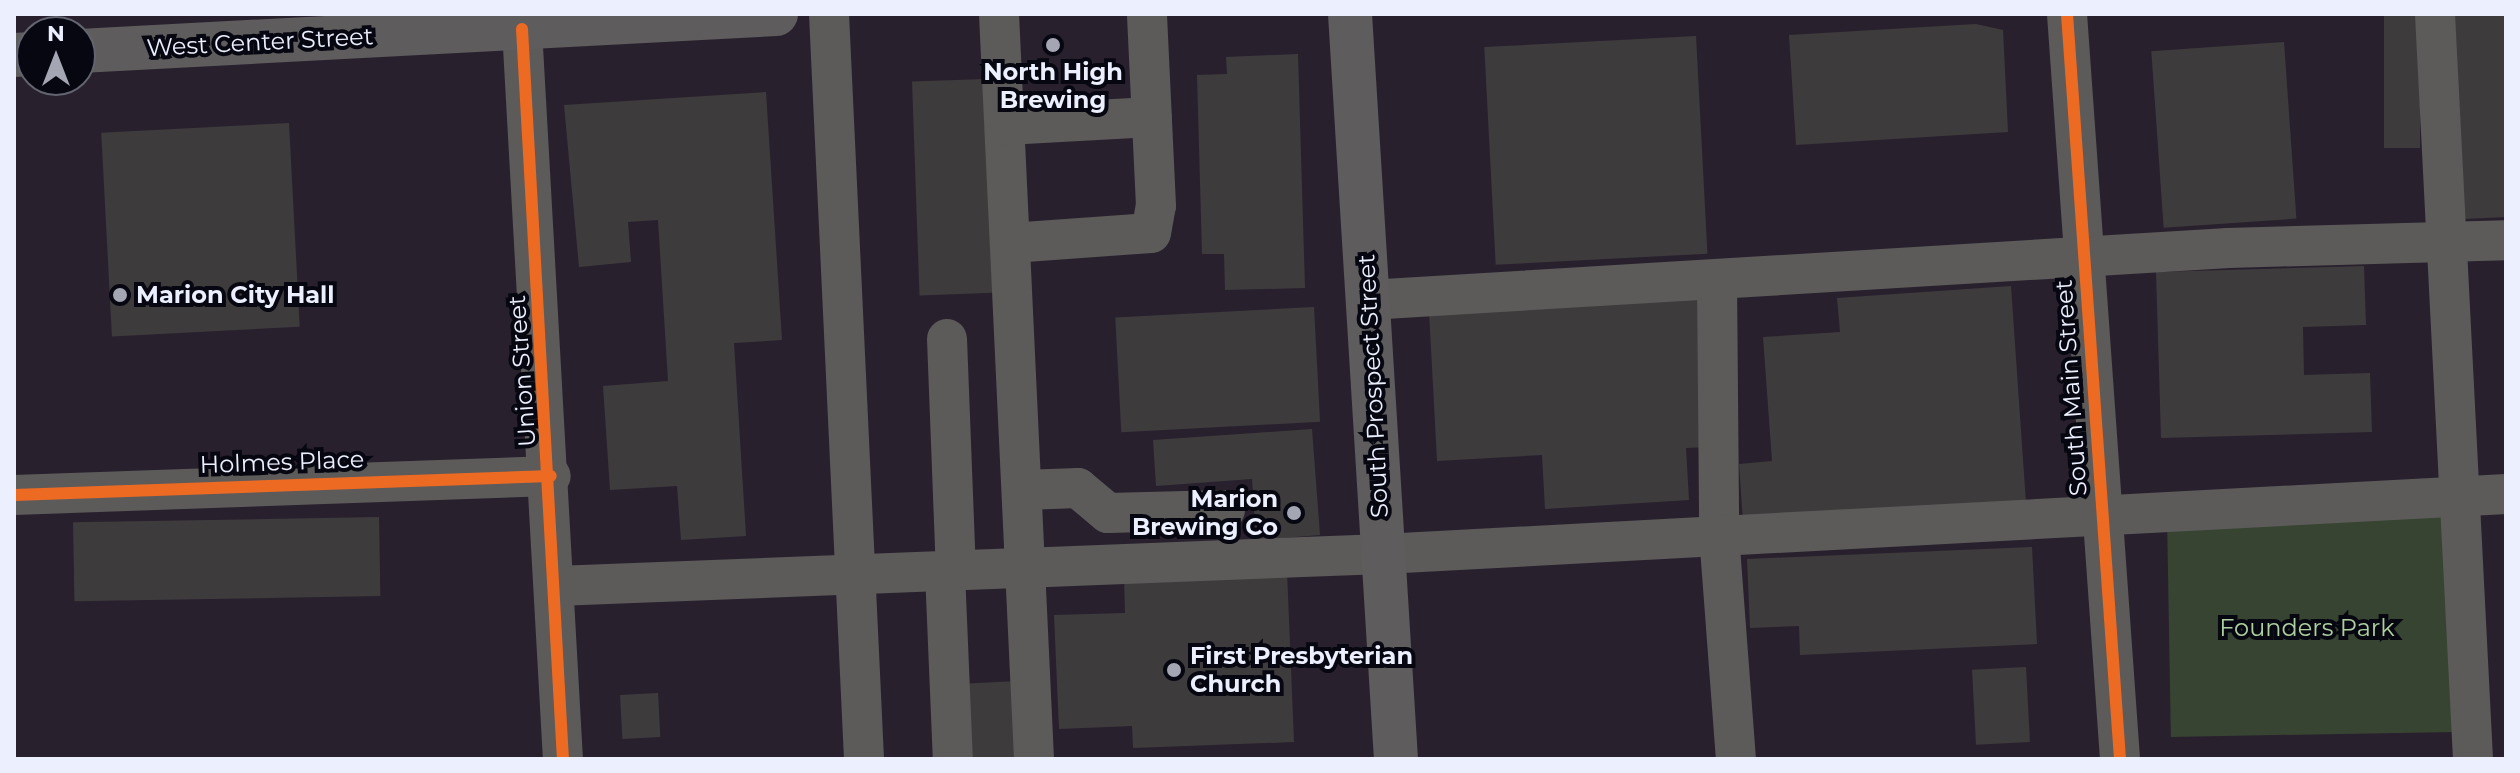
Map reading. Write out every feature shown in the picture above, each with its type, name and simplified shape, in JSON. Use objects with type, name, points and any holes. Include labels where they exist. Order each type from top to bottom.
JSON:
[{"type":"main road","name":"West Center Street","points":[[96,50],[522,29],[649,17],[776,14]]},
{"type":"main road","name":"South Prospect Street","points":[[1350,14],[1396,759]]},
{"type":"street","points":[[829,14],[864,759]]},
{"type":"street","points":[[999,14],[1028,569],[1034,759]]},
{"type":"street","points":[[1011,243],[1151,233],[1156,206],[1147,14]]},
{"type":"street","name":"South Main Street","points":[[2067,14],[2120,759]]},
{"type":"street","points":[[2435,14],[2473,759]]},
{"type":"street","name":"Union Street","points":[[522,29],[551,476],[563,759]]},
{"type":"street","points":[[1005,125],[1152,117]]},
{"type":"street","points":[[1368,300],[2084,258],[2506,240]]},
{"type":"street","points":[[1717,280],[1719,534],[1736,759]]},
{"type":"street","points":[[947,339],[953,759]]},
{"type":"street","name":"Holmes Place","points":[[14,495],[551,476]]},
{"type":"street","points":[[1024,490],[1078,488],[1108,513],[1225,510]]},
{"type":"street","points":[[556,586],[1383,554],[2102,512],[2506,494]]},
{"type":"shaded area","points":[[14,14],[2506,14],[2506,759],[14,759]]},
{"type":"green space","name":"Founders Park","points":[[2450,512],[2454,732],[2171,737],[2167,517]]},
{"type":"building","points":[[2384,14],[2420,14],[2420,148],[2384,148]]},
{"type":"building","points":[[2453,14],[2506,14],[2506,217],[2464,219]]},
{"type":"building","points":[[1976,24],[2003,30],[2008,132],[1796,145],[1789,35]]},
{"type":"building","points":[[1696,36],[1707,254],[1496,265],[1484,47]]},
{"type":"building","points":[[2284,42],[2296,219],[2164,228],[2151,51]]},
{"type":"building","points":[[1298,54],[1305,288],[1225,290],[1224,254],[1202,254],[1197,75],[1227,74],[1226,57]]},
{"type":"building","points":[[985,79],[992,293],[920,295],[912,82]]},
{"type":"building","points":[[766,92],[782,340],[734,343],[746,536],[681,540],[677,486],[610,490],[603,386],[668,381],[658,220],[628,222],[631,262],[579,267],[564,105]]},
{"type":"building","points":[[289,123],[300,327],[112,337],[101,133]]},
{"type":"building","points":[[2364,266],[2366,325],[2303,327],[2304,375],[2370,373],[2372,432],[2161,438],[2156,272]]},
{"type":"building","points":[[2011,286],[2026,503],[1743,522],[1739,464],[1772,461],[1763,337],[1840,332],[1837,298]]},
{"type":"building","points":[[1698,298],[1709,447],[1686,448],[1689,500],[1545,509],[1542,455],[1437,461],[1429,311]]},
{"type":"building","points":[[1314,307],[1320,422],[1121,432],[1115,317]]},
{"type":"building","points":[[1312,429],[1320,535],[1256,540],[1252,479],[1156,486],[1153,440]]},
{"type":"building","points":[[379,517],[380,596],[74,601],[73,522]]},
{"type":"building","points":[[2032,547],[2037,644],[1800,655],[1799,626],[1750,628],[1747,559]]},
{"type":"building","name":"First Presbyterian Church","points":[[1287,571],[1294,742],[1133,748],[1132,726],[1059,729],[1054,615],[1125,613],[1124,577]]},
{"type":"building","points":[[2026,667],[2030,742],[1976,745],[1972,670]]},
{"type":"building","points":[[1018,681],[1022,759],[972,759],[968,684]]},
{"type":"building","points":[[658,693],[660,737],[622,739],[620,695]]},
{"type":"cycle path","points":[[2067,14],[2120,759]]},
{"type":"cycle path","points":[[522,29],[563,759]]},
{"type":"cycle path","points":[[14,495],[551,476]]},
{"type":"place","name":"North High Brewing","points":[[1053,45]]},
{"type":"place","name":"Marion City Hall","points":[[120,295]]},
{"type":"place","name":"Marion Brewing Co","points":[[1294,513]]},
{"type":"place","name":"First Presbyterian Church","points":[[1174,670]]}]
